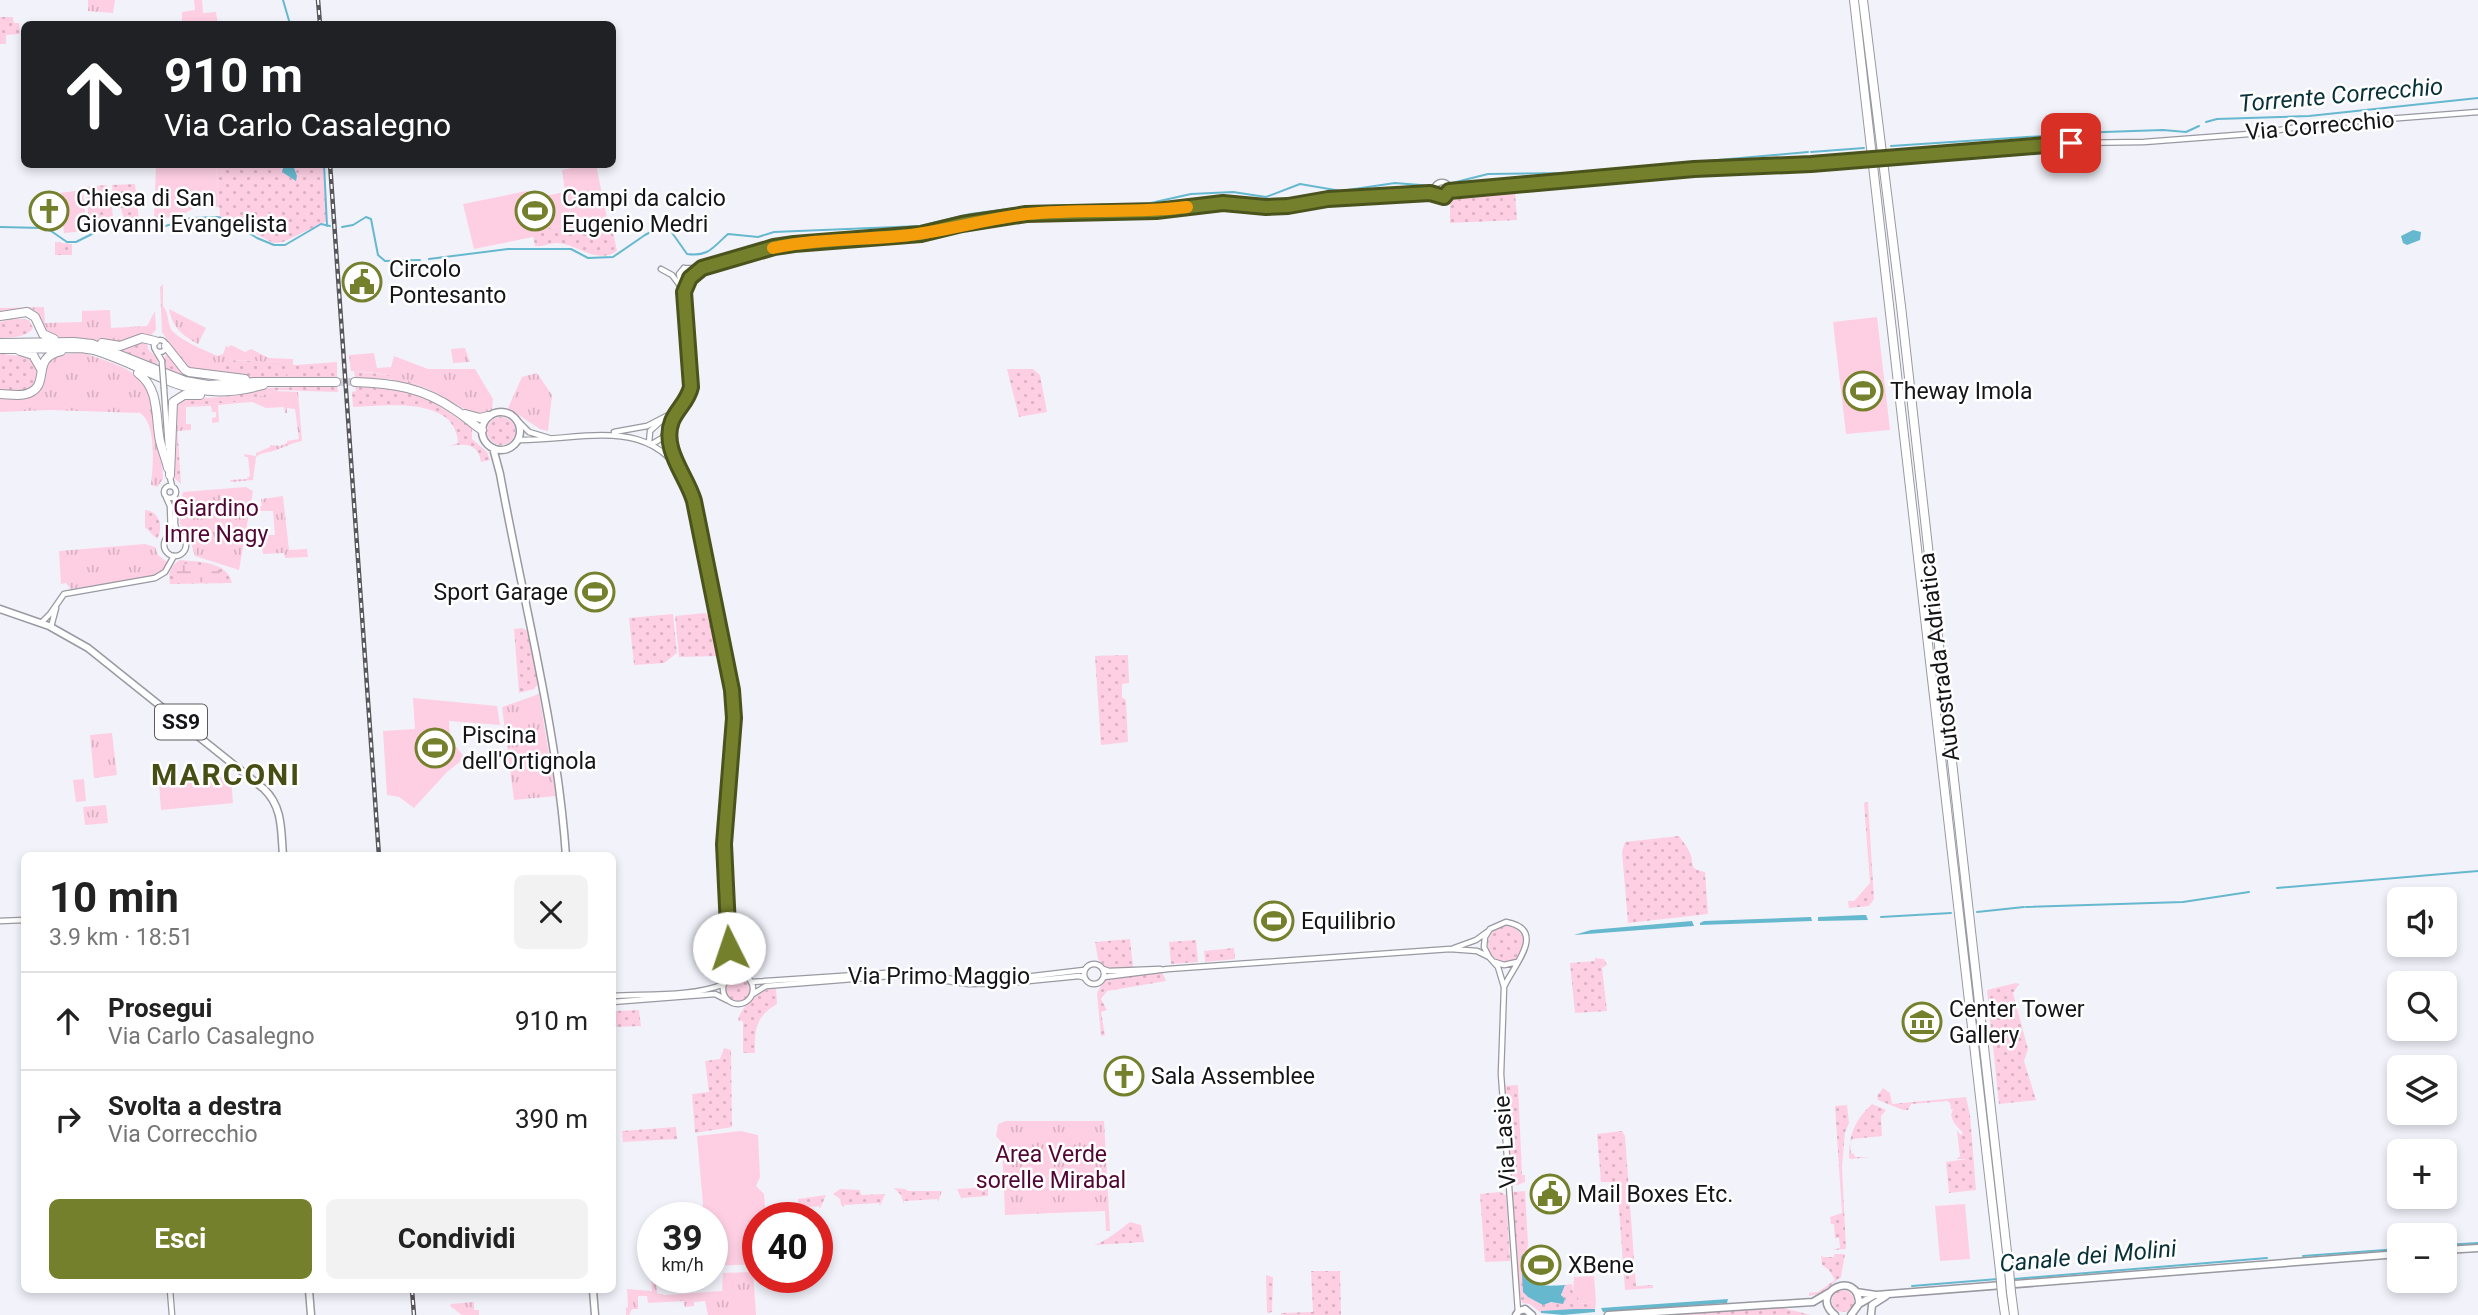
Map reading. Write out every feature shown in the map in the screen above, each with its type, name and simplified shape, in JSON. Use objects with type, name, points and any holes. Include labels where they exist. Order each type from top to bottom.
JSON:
[{"type":"highway","name":"Autostrada Adriatica","points":[[1854,0],[2004,1271],[2014,1315]]},
{"type":"highway","name":"Autostrada Adriatica","points":[[1863,0],[1901,306],[2004,1271]]},
{"type":"highway","points":[[0,316],[27,312],[35,317],[46,337],[104,348],[186,381],[208,385],[252,386]]},
{"type":"highway","points":[[0,343],[30,337],[38,325]]},
{"type":"highway","points":[[0,349],[93,342],[120,346],[142,338],[155,346]]},
{"type":"highway","points":[[0,343],[77,344],[186,389],[202,391],[270,383],[336,382]]},
{"type":"highway","points":[[0,394],[22,395],[30,392],[38,386],[43,362],[50,355],[77,344]]},
{"type":"highway","points":[[0,349],[28,353],[37,360],[41,370]]},
{"type":"highway","points":[[165,349],[189,372],[252,386]]},
{"type":"highway","points":[[124,363],[143,377],[150,387],[154,397],[160,441],[170,475]]},
{"type":"highway","points":[[355,382],[387,382],[421,390],[482,430]]},
{"type":"highway","points":[[170,475],[173,402],[184,395],[229,394],[252,386]]},
{"type":"highway","points":[[458,412],[480,418],[488,416]]},
{"type":"highway","points":[[2004,1315],[2007,1293]]},
{"type":"main road","points":[[493,448],[502,450],[511,447],[517,440],[520,429],[516,419],[503,412],[488,416],[482,430],[484,439],[493,448],[500,474],[547,712],[561,800],[566,852]]},
{"type":"main road","points":[[500,474],[502,450]]},
{"type":"main road","name":"SS9","points":[[0,609],[47,625],[104,661],[270,794],[279,812],[283,852]]},
{"type":"main road","points":[[2457,1250],[2478,1248]]},
{"type":"main road","points":[[1813,1302],[1837,1286],[1845,1285],[1856,1292],[1876,1295],[2387,1255]]},
{"type":"main road","points":[[1830,1292],[1827,1300],[1835,1315]]},
{"type":"main road","points":[[1856,1292],[1859,1309]]},
{"type":"main road","points":[[309,1293],[311,1315]]},
{"type":"main road","points":[[593,1293],[594,1315]]},
{"type":"main road","points":[[1871,1315],[1874,1303],[1891,1294]]},
{"type":"main road","points":[[1851,1315],[1876,1295]]},
{"type":"main road","points":[[1608,1315],[1813,1302],[1829,1308]]},
{"type":"main road","points":[[1520,1312],[1533,1315]]},
{"type":"street","name":"Via Correcchio","points":[[684,284],[687,276],[684,268],[702,268],[784,246],[921,234],[962,224],[1026,214],[1156,211],[1223,203],[1288,206],[1328,199],[1435,194],[1444,197],[1449,191],[1694,169],[1853,162],[2046,144],[2144,142],[2478,112]]},
{"type":"street","name":"Via Correcchio","points":[[1435,194],[1434,187],[1440,182],[1447,184],[1449,191]]},
{"type":"street","points":[[649,444],[658,442],[685,402],[691,387],[684,284],[702,268]]},
{"type":"street","points":[[661,269],[684,284]]},
{"type":"street","points":[[155,346],[163,340],[170,486]]},
{"type":"street","points":[[155,346],[165,349]]},
{"type":"street","points":[[155,346],[162,362]]},
{"type":"street","points":[[517,440],[606,434],[647,426],[678,410]]},
{"type":"street","points":[[649,444],[650,431],[670,414]]},
{"type":"street","points":[[516,419],[528,432],[560,439]]},
{"type":"street","points":[[671,423],[669,438],[678,467],[694,501],[732,690],[734,718],[724,862],[730,964],[723,993],[727,1000]]},
{"type":"street","points":[[606,434],[627,436],[649,444],[678,467]]},
{"type":"street","points":[[170,486],[176,490],[173,505],[178,535],[185,542],[186,548],[180,555],[172,555]]},
{"type":"street","points":[[47,625],[50,614],[64,594],[155,578],[169,567],[172,555],[165,545],[171,536],[170,506],[164,491],[170,486]]},
{"type":"street","points":[[166,497],[175,496]]},
{"type":"street","points":[[171,536],[178,535]]},
{"type":"street","points":[[47,625],[56,606]]},
{"type":"street","points":[[0,921],[21,920]]},
{"type":"street","name":"Via Lasie","points":[[1488,932],[1502,923],[1514,924],[1526,937],[1524,955],[1504,987]]},
{"type":"street","points":[[1488,932],[1485,947],[1489,957]]},
{"type":"street","name":"Via Primo Maggio","points":[[1450,949],[1476,940],[1488,932]]},
{"type":"street","name":"Via Primo Maggio","points":[[751,982],[901,972],[967,981],[990,981],[1084,970],[1094,963],[1110,971],[1164,969],[1450,949],[1468,949],[1489,957]]},
{"type":"street","name":"Via Lasie","points":[[1489,957],[1494,962],[1504,987],[1501,1074],[1520,1312]]},
{"type":"street","points":[[1494,962],[1504,965],[1518,961]]},
{"type":"street","points":[[730,964],[737,974]]},
{"type":"street","points":[[1103,969],[1104,977]]},
{"type":"street","name":"Via Primo Maggio","points":[[616,1002],[715,995],[737,1005],[766,986],[903,975],[969,984],[1005,984],[1079,976],[1096,984],[1104,977],[1164,969]]},
{"type":"street","points":[[1084,970],[1085,978]]},
{"type":"street","points":[[729,977],[737,974],[745,976],[751,982],[753,994]]},
{"type":"street","points":[[616,996],[669,993],[714,988],[724,984]]},
{"type":"street","points":[[170,1293],[172,1315]]},
{"type":"green space","points":[[88,0],[115,0],[113,13],[88,11]]},
{"type":"green space","points":[[194,0],[202,0],[203,13],[216,12],[218,21],[182,21],[182,12],[195,10]]},
{"type":"green space","points":[[0,17],[13,17],[14,23],[19,23],[20,34],[6,35],[6,44],[0,44]]},
{"type":"green space","points":[[156,168],[216,168],[219,207],[194,208],[182,215],[154,220]]},
{"type":"green space","points":[[216,168],[323,168],[327,221],[283,242],[273,243],[229,219],[220,217]]},
{"type":"green space","name":"Campi da calcio Eugenio Medri","points":[[597,168],[607,218],[533,231],[533,237],[474,249],[463,204],[527,191],[529,199],[565,192],[562,170]]},
{"type":"green space","points":[[135,184],[139,220],[137,222],[124,219],[121,208],[114,208],[112,185]]},
{"type":"green space","points":[[107,185],[113,218],[89,219],[85,187]]},
{"type":"green space","points":[[83,190],[87,231],[64,233],[60,193]]},
{"type":"green space","points":[[1515,192],[1517,220],[1450,223],[1450,201],[1456,195]]},
{"type":"green space","points":[[610,218],[617,251],[610,255],[595,255],[557,243],[535,246],[532,231]]},
{"type":"green space","points":[[55,242],[72,244],[72,255],[55,255]]},
{"type":"green space","points":[[163,284],[163,306],[171,329],[179,337],[218,356],[223,354],[226,346],[231,345],[245,352],[251,349],[269,358],[293,359],[296,375],[286,376],[286,362],[227,360],[222,367],[224,374],[186,367],[162,332],[160,287]]},
{"type":"green space","points":[[44,307],[45,323],[82,322],[82,311],[110,310],[111,328],[147,326],[155,311],[156,330],[149,337],[125,343],[57,337],[45,334],[39,317],[0,313],[0,308]]},
{"type":"green space","points":[[169,309],[206,328],[198,344],[179,330]]},
{"type":"green space","name":"Theway Imola","points":[[1877,317],[1890,430],[1846,434],[1833,322]]},
{"type":"green space","points":[[13,318],[29,320],[33,328],[22,335],[0,338],[0,322]]},
{"type":"green space","points":[[137,341],[147,341],[148,349],[157,358],[158,367],[115,348],[124,349]]},
{"type":"green space","points":[[465,348],[470,362],[453,363],[451,349]]},
{"type":"green space","points":[[167,352],[239,381],[202,379],[166,369],[164,360]]},
{"type":"green space","points":[[84,353],[127,370],[149,388],[162,461],[163,479],[157,487],[151,485],[153,457],[149,426],[140,413],[49,410],[0,412],[0,398],[22,398],[35,394],[42,383],[48,362],[57,354]]},
{"type":"green space","points":[[374,353],[377,368],[391,367],[394,356],[428,369],[475,369],[493,399],[492,409],[484,414],[477,414],[411,382],[382,374],[351,371],[349,355]]},
{"type":"green space","points":[[0,354],[31,357],[38,370],[37,383],[27,391],[0,391]]},
{"type":"green space","points":[[226,360],[286,362],[286,376],[296,375],[296,365],[337,362],[337,379],[260,379],[224,374],[222,367]]},
{"type":"green space","points":[[1007,369],[1033,369],[1040,375],[1047,412],[1019,417]]},
{"type":"green space","points":[[354,371],[396,376],[429,389],[390,379],[355,378]]},
{"type":"green space","points":[[537,373],[552,395],[548,431],[540,429],[508,408],[522,377]]},
{"type":"green space","points":[[337,386],[338,392],[279,390],[246,401],[176,407],[181,484],[173,477],[174,406],[179,400],[233,396],[265,388]]},
{"type":"green space","points":[[355,386],[393,387],[425,397],[472,427],[472,439],[487,452],[490,460],[481,462],[477,451],[469,446],[448,446],[458,443],[454,428],[445,417],[432,410],[399,405],[353,407],[352,392],[356,391]]},
{"type":"green space","points":[[276,391],[298,392],[302,441],[256,457],[253,480],[230,480],[246,479],[250,476],[248,457],[244,454],[256,456],[256,453],[270,445],[280,446],[287,441],[299,439],[295,409],[287,408],[285,413],[284,407],[266,408],[252,402],[218,405],[219,422],[212,423],[216,412],[212,412],[211,406],[186,407],[186,424],[191,424],[191,430],[177,431],[176,407],[246,401]]},
{"type":"green space","points":[[501,417],[511,421],[515,431],[511,441],[501,445],[491,441],[487,431],[491,421]]},
{"type":"green space","name":"Giardino Imre Nagy","points":[[246,487],[253,491],[239,570],[195,556],[189,537],[180,524],[179,506],[183,492]]},
{"type":"green space","points":[[283,496],[289,550],[307,549],[308,557],[285,558],[284,553],[263,554],[260,535],[275,535],[273,511],[258,511],[258,507],[262,506],[261,499]]},
{"type":"green space","points":[[145,510],[154,513],[159,520],[157,539],[145,527]]},
{"type":"green space","points":[[145,544],[155,547],[158,555],[167,562],[165,568],[154,576],[71,589],[66,583],[61,584],[59,551]]},
{"type":"green space","points":[[180,560],[203,562],[225,570],[232,583],[170,584],[170,570]]},
{"type":"green space","points":[[181,563],[219,570],[222,581],[177,583],[175,579],[178,565]]},
{"type":"green space","points":[[705,613],[715,627],[721,656],[679,657],[675,616]]},
{"type":"green space","points":[[673,614],[677,653],[664,663],[634,665],[629,618]]},
{"type":"green space","points":[[522,628],[528,631],[538,684],[534,689],[519,693],[514,629]]},
{"type":"green space","points":[[1128,655],[1129,683],[1122,684],[1122,697],[1126,700],[1128,742],[1101,745],[1095,656]]},
{"type":"green space","points":[[539,694],[556,796],[514,800],[502,707]]},
{"type":"green space","points":[[413,698],[497,706],[500,725],[449,721],[450,739],[465,758],[447,772],[414,808],[399,797],[387,795],[383,731],[415,729]]},
{"type":"green space","points":[[112,733],[117,775],[94,778],[90,735]]},
{"type":"green space","points":[[231,776],[233,803],[161,810],[159,783]]},
{"type":"green space","points":[[84,779],[86,801],[76,802],[73,780]]},
{"type":"green space","points":[[1868,802],[1874,899],[1869,906],[1849,908],[1848,901],[1854,901],[1870,883],[1864,803]]},
{"type":"green space","points":[[106,805],[108,823],[85,825],[83,807]]},
{"type":"green space","points":[[1679,836],[1691,855],[1693,867],[1705,872],[1708,914],[1628,923],[1622,852],[1625,842]]},
{"type":"green space","points":[[1506,926],[1519,931],[1524,944],[1519,957],[1506,962],[1493,957],[1488,944],[1493,931]]},
{"type":"green space","points":[[1130,939],[1133,967],[1109,970],[1098,959],[1095,942]]},
{"type":"green space","points":[[1196,940],[1198,962],[1171,964],[1169,942]]},
{"type":"green space","points":[[1234,948],[1235,959],[1205,962],[1204,951]]},
{"type":"green space","points":[[1595,958],[1604,959],[1607,965],[1602,968],[1607,1011],[1575,1013],[1570,963],[1595,961]]},
{"type":"green space","points":[[1162,972],[1166,981],[1107,991],[1101,999],[1107,1010],[1101,1012],[1105,1035],[1101,1036],[1097,993],[1105,979]]},
{"type":"green space","points":[[737,977],[746,981],[750,990],[746,999],[737,1003],[728,999],[724,990],[728,981]]},
{"type":"green space","points":[[2019,984],[2013,993],[2028,1049],[2024,1061],[2036,1100],[1999,1104],[1987,990]]},
{"type":"green space","points":[[776,987],[777,1004],[765,1013],[758,1024],[755,1053],[743,1053],[743,1021],[738,1021],[740,1015],[752,999]]},
{"type":"green space","points":[[639,1010],[641,1026],[616,1027],[616,1011]]},
{"type":"green space","points":[[724,1048],[731,1050],[732,1127],[695,1133],[692,1094],[709,1092],[705,1061],[720,1059]]},
{"type":"green space","points":[[1518,1085],[1522,1175],[1525,1175],[1525,1182],[1517,1185],[1511,1183],[1503,1086]]},
{"type":"green space","points":[[1883,1088],[1890,1093],[1892,1104],[1966,1097],[1976,1190],[1949,1193],[1946,1162],[1967,1159],[1957,1159],[1960,1156],[1957,1131],[1961,1135],[1963,1133],[1954,1123],[1950,1103],[1911,1104],[1908,1110],[1903,1110],[1878,1100],[1877,1096]]},
{"type":"green space","points":[[1872,1104],[1886,1110],[1881,1116],[1882,1136],[1853,1139],[1850,1142],[1857,1122]]},
{"type":"green space","points":[[1847,1105],[1849,1123],[1845,1132],[1842,1167],[1846,1249],[1832,1250],[1840,1248],[1839,1238],[1835,1238],[1834,1224],[1831,1224],[1830,1217],[1842,1213],[1835,1106]]},
{"type":"green space","name":"Area Verde sorelle Mirabal","points":[[1006,1121],[1104,1121],[1110,1231],[1106,1231],[1105,1211],[1005,1215],[1002,1143],[996,1136],[998,1124]]},
{"type":"green space","points":[[676,1127],[677,1139],[623,1142],[622,1131]]},
{"type":"green space","points":[[741,1131],[758,1135],[760,1177],[756,1186],[764,1194],[765,1202],[742,1202],[742,1265],[728,1265],[728,1202],[703,1202],[697,1136]]},
{"type":"green space","points":[[1622,1131],[1625,1136],[1636,1286],[1653,1285],[1653,1288],[1625,1290],[1617,1182],[1601,1182],[1597,1134]]},
{"type":"green space","points":[[1850,1143],[1851,1153],[1855,1157],[1870,1157],[1849,1158]]},
{"type":"green space","points":[[988,1187],[988,1196],[962,1200],[957,1189]]},
{"type":"green space","points":[[894,1188],[908,1191],[942,1191],[938,1202],[937,1199],[904,1201],[904,1204],[901,1195]]},
{"type":"green space","points":[[840,1189],[860,1190],[861,1195],[885,1194],[880,1206],[879,1203],[844,1207],[840,1199],[833,1194]]},
{"type":"green space","points":[[1525,1191],[1528,1244],[1526,1254],[1523,1254],[1528,1297],[1558,1303],[1565,1285],[1572,1284],[1573,1293],[1578,1293],[1579,1304],[1596,1302],[1595,1309],[1541,1313],[1530,1304],[1522,1303],[1512,1192]]},
{"type":"green space","points":[[1500,1192],[1506,1195],[1510,1261],[1485,1262],[1480,1194]]},
{"type":"green space","points":[[826,1195],[823,1202],[798,1202],[798,1199]]},
{"type":"green space","points":[[1965,1204],[1970,1259],[1940,1261],[1935,1206]]},
{"type":"green space","points":[[1130,1222],[1141,1225],[1144,1242],[1094,1245],[1108,1238]]},
{"type":"green space","points":[[1834,1254],[1845,1254],[1841,1277],[1820,1294],[1809,1296],[1809,1293],[1818,1292],[1835,1280],[1822,1265],[1821,1255],[1834,1257]]},
{"type":"green space","points":[[1311,1271],[1340,1271],[1341,1315],[1281,1315],[1313,1312]]},
{"type":"green space","points":[[742,1272],[742,1293],[754,1293],[756,1315],[708,1315],[705,1301],[694,1302],[694,1306],[685,1307],[683,1301],[648,1303],[647,1296],[638,1296],[638,1309],[632,1309],[629,1315],[626,1315],[627,1289],[637,1290],[637,1293],[665,1295],[728,1293],[728,1273]]},
{"type":"green space","points":[[1266,1275],[1273,1277],[1272,1312],[1267,1313]]},
{"type":"green space","points":[[1594,1276],[1596,1302],[1579,1304],[1578,1293],[1573,1293],[1574,1277]]},
{"type":"green space","points":[[1843,1290],[1853,1297],[1854,1301],[1847,1311],[1843,1312],[1833,1305],[1832,1301],[1839,1291]]},
{"type":"green space","points":[[474,1302],[474,1310],[479,1310],[479,1315],[462,1315],[450,1306],[451,1304]]},
{"type":"green space","points":[[1775,1306],[1811,1315],[1681,1315],[1681,1312]]},
{"type":"water","points":[[283,168],[294,168],[296,181],[282,172]]},
{"type":"water","points":[[2413,230],[2421,232],[2420,240],[2407,245],[2403,243],[2401,236]]},
{"type":"water","points":[[1866,915],[1868,920],[1818,921],[1818,917]]},
{"type":"water","points":[[1811,917],[1812,921],[1700,925],[1704,921]]},
{"type":"water","points":[[1692,921],[1694,926],[1574,935],[1591,930]]},
{"type":"water","points":[[1523,1254],[1526,1254],[1529,1273],[1535,1282],[1546,1286],[1565,1285],[1561,1295],[1565,1299],[1563,1304],[1551,1302],[1543,1305],[1523,1292]]},
{"type":"water","points":[[1728,1299],[1727,1303],[1603,1312],[1601,1308]]},
{"type":"water","points":[[1595,1309],[1595,1312],[1563,1315],[1541,1313],[1541,1311]]},
{"type":"waterway","points":[[283,0],[289,21]]},
{"type":"waterway","name":"Torrente Correcchio","points":[[2206,122],[2217,119],[2309,116],[2478,98]]},
{"type":"waterway","name":"Torrente Correcchio","points":[[1891,146],[2104,132],[2186,132],[2199,126]]},
{"type":"waterway","name":"Torrente Correcchio","points":[[1811,152],[1864,148]]},
{"type":"waterway","name":"Torrente Correcchio","points":[[1448,184],[1488,174],[1571,173],[1808,152]]},
{"type":"waterway","points":[[324,168],[327,226]]},
{"type":"waterway","name":"Torrente Correcchio","points":[[429,259],[508,249],[571,249],[588,258],[613,257],[660,227],[668,227],[687,254],[694,255],[710,250],[728,234],[758,237],[774,232],[920,226],[970,214],[1031,206],[1146,204],[1191,194],[1233,192],[1266,197],[1300,184],[1341,191],[1395,183],[1433,186]]},
{"type":"waterway","name":"Torrente Correcchio","points":[[0,227],[43,228],[67,242],[76,242],[116,222],[129,222],[156,229],[191,218],[218,217],[257,238],[274,245],[285,245],[321,224],[330,226]]},
{"type":"waterway","name":"Torrente Correcchio","points":[[342,227],[353,225],[366,217],[371,219],[378,255],[385,261],[420,260]]},
{"type":"waterway","points":[[2277,888],[2478,871]]},
{"type":"waterway","points":[[2026,907],[2183,902],[2249,892]]},
{"type":"waterway","points":[[1977,912],[2024,907]]},
{"type":"waterway","points":[[1881,917],[1951,913]]},
{"type":"waterway","name":"Canale dei Molini","points":[[2457,1244],[2478,1243]]},
{"type":"waterway","name":"Canale dei Molini","points":[[2303,1256],[2387,1250]]},
{"type":"waterway","name":"Canale dei Molini","points":[[2014,1279],[2267,1258]]},
{"type":"waterway","name":"Canale dei Molini","points":[[1912,1286],[1998,1279]]},
{"type":"tunnel","points":[[336,382],[355,382]]},
{"type":"railway","points":[[318,0],[320,21]]},
{"type":"railway","points":[[330,168],[379,852]]},
{"type":"railway","points":[[412,1293],[414,1315]]},
{"type":"slow traffic","points":[[773,248],[814,242],[921,234],[962,224],[1026,214],[1134,212],[1187,207]]},
{"type":"place","name":"Chiesa di San Giovanni Evangelista","points":[[49,211]]},
{"type":"place","name":"Campi da calcio Eugenio Medri","points":[[535,211]]},
{"type":"place","name":"Circolo Pontesanto","points":[[362,282]]},
{"type":"place","name":"Theway Imola","points":[[1863,391]]},
{"type":"place","name":"Sport Garage","points":[[595,592]]},
{"type":"place","name":"Piscina dell'Ortignola","points":[[435,748]]},
{"type":"place","name":"Equilibrio","points":[[1274,921]]},
{"type":"place","name":"Center Tower Gallery","points":[[1922,1022]]},
{"type":"place","name":"Sala Assemblee","points":[[1124,1076]]},
{"type":"place","name":"Mail Boxes Etc.","points":[[1550,1194]]},
{"type":"place","name":"XBene","points":[[1541,1265]]},
{"type":"district","name":"MARCONI","points":[[226,774]]},
{"type":"route","points":[[729,948],[724,844],[734,718],[732,690],[694,501],[672,452],[669,438],[671,423],[691,387],[684,292],[686,283],[702,268],[774,247],[921,234],[962,224],[1026,214],[1156,211],[1223,203],[1288,206],[1328,199],[1430,193],[1444,197],[1449,191],[1710,168],[1853,162],[2071,143]]}]
